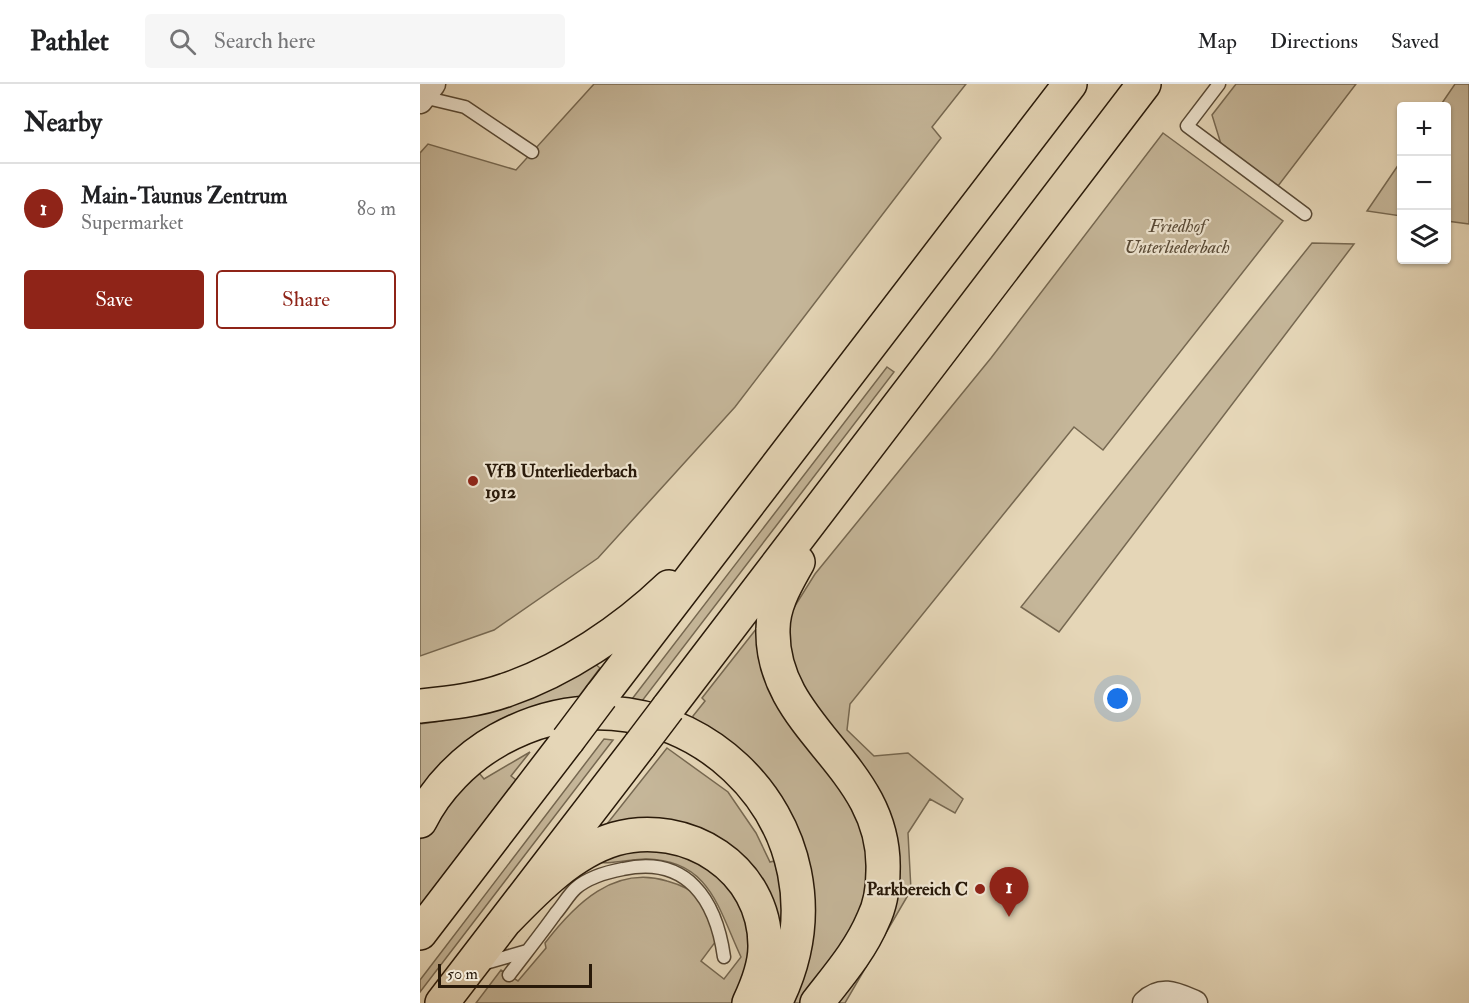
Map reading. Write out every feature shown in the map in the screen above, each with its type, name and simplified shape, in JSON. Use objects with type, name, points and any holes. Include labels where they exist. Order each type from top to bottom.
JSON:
[{"type":"highway","points":[[420,933],[1070,84]]},
{"type":"highway","points":[[442,1003],[1144,84]]},
{"type":"highway","points":[[817,1003],[857,950],[874,919],[883,885],[884,857],[869,802],[857,782],[798,710],[786,687],[775,653],[772,629],[778,602],[788,581],[874,437]]},
{"type":"highway","points":[[420,706],[482,698],[505,691],[548,672],[607,636],[658,597],[727,532]]},
{"type":"highway","points":[[420,821],[438,794],[468,760],[508,735],[536,723],[580,712],[609,712],[659,722],[680,731],[708,746],[747,778],[773,813],[792,857],[799,888],[798,935],[790,972],[775,1003]]},
{"type":"highway","points":[[506,920],[525,900],[575,873],[614,840],[637,834],[675,836],[696,842],[713,852],[740,877],[750,892],[764,930],[763,964],[749,1003]]},
{"type":"street","points":[[1145,1003],[1157,994],[1166,992],[1195,1003]]},
{"type":"lane","points":[[1219,84],[1187,126],[1305,214]]},
{"type":"lane","points":[[425,94],[465,107],[532,152]]},
{"type":"lane","points":[[509,975],[527,951],[575,873],[602,873],[634,867],[659,868],[680,874],[695,885],[709,903],[721,934],[724,957]]},
{"type":"lane","points":[[469,968],[527,951]]},
{"type":"green space","points":[[594,84],[966,84],[932,127],[941,138],[735,407],[598,558],[494,630],[420,656],[420,153],[428,144],[516,170]]},
{"type":"green space","points":[[1236,84],[1356,84],[1278,186],[1221,144],[1212,115]]},
{"type":"green space","points":[[1455,84],[1469,84],[1469,224],[1451,222],[1451,102],[1443,102]]},
{"type":"green space","name":"Friedhof Unterliederbach","points":[[1163,133],[1283,221],[1103,450],[1074,427],[850,704],[847,730],[874,756],[908,753],[963,799],[955,813],[930,799],[908,833],[911,890],[845,1003],[831,1003],[893,859],[785,662],[788,617],[815,574],[991,358]]},
{"type":"green space","points":[[1397,167],[1397,215],[1367,211]]},
{"type":"green space","points":[[1312,243],[1354,244],[1059,632],[1021,607]]},
{"type":"green space","points":[[887,367],[894,372],[642,701],[632,699]]},
{"type":"green space","points":[[764,619],[868,834],[866,905],[805,1003],[788,1003],[802,850],[788,814],[694,725],[693,716],[705,701],[702,698]]},
{"type":"green space","points":[[594,663],[600,668],[574,703],[420,804],[420,724],[469,716],[511,705],[551,688]]},
{"type":"green space","points":[[604,739],[613,740],[420,992],[420,980]]},
{"type":"green space","points":[[667,748],[728,792],[756,833],[770,862],[774,861],[782,888],[783,957],[744,868],[599,834]]},
{"type":"green space","points":[[530,752],[511,776],[516,780],[420,906],[420,840],[434,812],[475,768],[484,779]]},
{"type":"green space","points":[[660,843],[730,881],[755,944],[739,1003],[476,1003],[501,970],[518,981],[546,948],[545,943],[557,928],[583,902],[597,891],[630,878],[648,877],[667,881],[684,887],[699,898],[707,912],[716,941],[701,961],[724,979],[741,957],[718,905],[698,878],[685,868],[668,861],[646,859],[611,863],[590,861]]},
{"type":"place","name":"VfB Unterliederbach 1912","points":[[473,481]]},
{"type":"place","name":"Parkbereich C","points":[[980,889]]},
{"type":"place","name":"Main-Taunus Zentrum","points":[[1009,917]]}]
